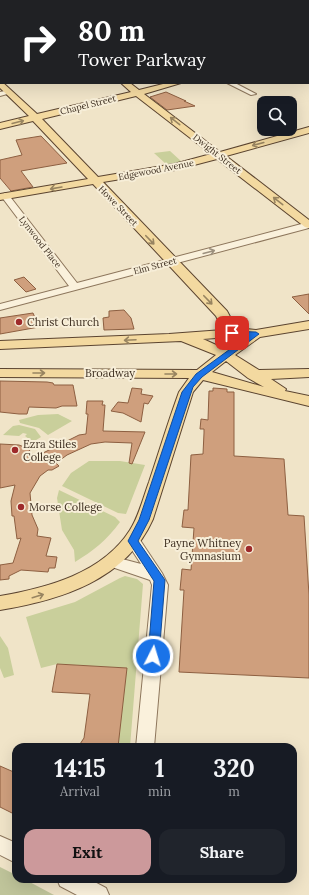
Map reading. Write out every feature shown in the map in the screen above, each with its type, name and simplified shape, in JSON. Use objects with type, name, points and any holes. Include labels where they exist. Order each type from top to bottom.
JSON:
[{"type":"main road","name":"Dwight Street","points":[[126,84],[309,225]]},
{"type":"main road","name":"Chapel Street","points":[[0,126],[173,84]]},
{"type":"main road","name":"Howe Street","points":[[4,93],[36,118],[94,181],[222,314],[232,333]]},
{"type":"main road","name":"Edgewood Avenue","points":[[2,197],[175,167],[309,130]]},
{"type":"main road","points":[[0,345],[169,338],[232,333],[256,334],[309,325]]},
{"type":"main road","points":[[212,377],[225,356],[256,334]]},
{"type":"main road","points":[[169,338],[201,343],[256,375],[262,381],[303,399]]},
{"type":"main road","points":[[256,375],[274,367],[309,368]]},
{"type":"main road","name":"Broadway","points":[[0,373],[212,377]]},
{"type":"main road","points":[[0,603],[28,599],[55,591],[87,576],[111,562],[133,541],[144,520],[186,392],[212,377],[309,374]]},
{"type":"main road","points":[[212,377],[254,389],[303,399]]},
{"type":"street","points":[[232,84],[253,94]]},
{"type":"street","name":"Lynwood Place","points":[[2,197],[75,287]]},
{"type":"street","name":"Elm Street","points":[[0,307],[309,225]]},
{"type":"street","points":[[133,541],[145,561],[158,577],[160,585],[145,743]]},
{"type":"street","points":[[111,562],[130,566],[158,577]]},
{"type":"street","points":[[0,845],[12,851]]},
{"type":"street","points":[[79,883],[94,888]]},
{"type":"green space","points":[[170,151],[182,162],[166,164],[154,153]]},
{"type":"green space","points":[[58,414],[72,421],[48,435],[39,428],[20,423],[19,420],[38,415]]},
{"type":"green space","points":[[19,425],[35,429],[41,437],[33,442],[25,436],[27,434],[23,433],[19,436],[3,435],[13,426]]},
{"type":"green space","points":[[89,461],[120,461],[145,465],[126,514],[118,513],[62,486],[71,473]]},
{"type":"green space","points":[[59,490],[115,517],[120,522],[99,545],[75,562],[74,550],[62,530],[57,498]]},
{"type":"green space","points":[[125,576],[137,579],[143,584],[130,743],[118,743],[126,668],[57,664],[41,668],[26,617],[75,602]]},
{"type":"green space","points":[[0,636],[8,648],[14,675],[4,678],[0,668]]},
{"type":"green space","points":[[0,867],[12,873],[12,883],[32,883],[54,895],[0,895]]},
{"type":"building","points":[[166,92],[195,106],[167,110],[150,97]]},
{"type":"building","points":[[41,136],[67,163],[21,171],[33,187],[11,191],[0,178],[0,160],[22,155],[16,140]]},
{"type":"building","points":[[24,277],[36,289],[26,292],[14,280]]},
{"type":"building","points":[[309,294],[309,314],[292,297]]},
{"type":"building","points":[[124,310],[131,318],[134,329],[104,330],[103,318],[109,317],[109,311]]},
{"type":"building","name":"Christ Church","points":[[33,313],[39,327],[0,334],[0,318]]},
{"type":"building","points":[[0,381],[47,382],[53,383],[54,385],[73,385],[77,406],[62,406],[56,408],[29,407],[27,414],[0,412]]},
{"type":"building","points":[[132,388],[142,389],[141,394],[153,396],[148,404],[144,403],[141,422],[123,413],[111,411],[118,402],[128,403]]},
{"type":"building","name":"Payne Whitney Gymnasium","points":[[213,388],[227,389],[227,392],[234,392],[234,456],[284,459],[288,515],[304,516],[309,595],[309,678],[179,672],[184,590],[180,590],[182,569],[191,570],[194,528],[182,527],[184,510],[188,510],[191,455],[203,454],[204,429],[200,429],[201,419],[208,420],[209,391],[213,391]]},
{"type":"building","points":[[87,401],[103,401],[102,405],[105,405],[103,431],[145,432],[132,464],[129,463],[132,443],[105,442],[91,444],[67,455],[56,463],[59,466],[52,470],[48,470],[40,476],[30,493],[32,515],[38,529],[37,536],[51,538],[46,556],[57,557],[55,568],[49,568],[48,572],[21,570],[9,576],[9,579],[0,580],[0,565],[13,563],[21,538],[17,539],[14,516],[12,516],[11,501],[15,485],[0,488],[0,444],[19,445],[29,449],[31,454],[39,455],[79,435],[86,434],[88,414],[86,414]]},
{"type":"building","points":[[57,664],[127,668],[118,743],[81,743],[84,738],[90,694],[52,692]]},
{"type":"building","points":[[0,766],[12,771],[12,813],[0,807]]},
{"type":"place","name":"Christ Church","points":[[19,322]]},
{"type":"place","name":"Ezra Stiles College","points":[[15,450]]},
{"type":"place","name":"Morse College","points":[[21,507]]},
{"type":"place","name":"Payne Whitney Gymnasium","points":[[249,549]]},
{"type":"route","points":[[153,656],[160,585],[158,577],[145,561],[133,541],[144,520],[186,392],[199,376],[256,334],[243,332],[232,333]]}]
